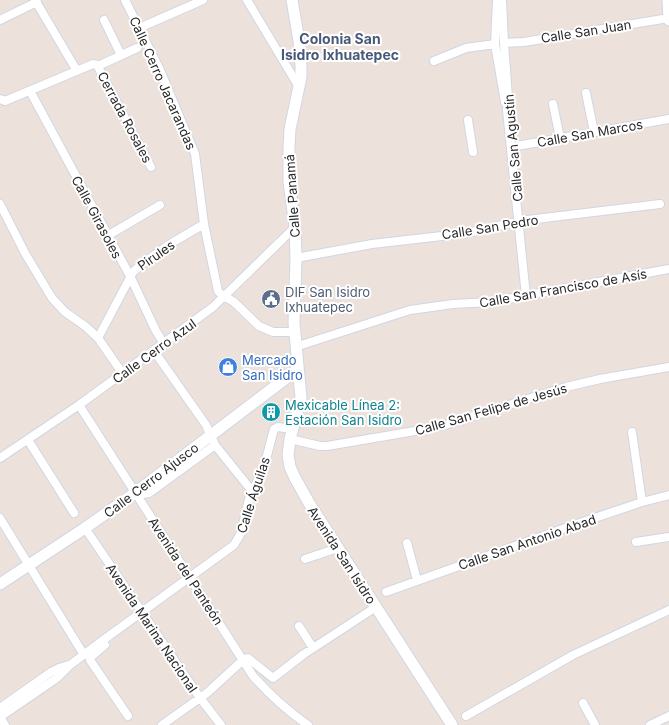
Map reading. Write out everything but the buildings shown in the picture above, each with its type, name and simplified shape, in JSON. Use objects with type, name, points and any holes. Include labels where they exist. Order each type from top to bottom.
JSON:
[{"type":"street","name":"Calle Cerro Jacarandas","points":[[125,0],[160,70],[194,154],[204,224],[216,288],[220,294],[234,302],[259,326],[273,332],[294,332]]},
{"type":"street","points":[[139,28],[203,0]]},
{"type":"street","points":[[247,0],[298,88]]},
{"type":"street","name":"Calle Panamá","points":[[292,0],[299,42],[301,66],[290,129],[288,182],[295,227],[296,258],[294,332],[298,369]]},
{"type":"street","points":[[497,0],[495,44],[507,110]]},
{"type":"street","name":"Calle San Agustín","points":[[502,0],[508,91],[507,110],[526,296]]},
{"type":"street","points":[[668,0],[669,19]]},
{"type":"street","points":[[0,20],[36,1],[77,71]]},
{"type":"street","name":"Calle San Juan","points":[[504,43],[524,42],[669,19]]},
{"type":"street","points":[[104,20],[121,56]]},
{"type":"street","points":[[434,61],[466,48],[495,44]]},
{"type":"street","name":"Cerrada Rosales","points":[[1,100],[5,101],[93,64],[98,66],[137,48]]},
{"type":"street","name":"Cerrada Rosales","points":[[98,66],[151,168]]},
{"type":"street","name":"Calle Girasoles","points":[[30,91],[107,236],[130,276],[156,331],[164,344]]},
{"type":"street","points":[[586,93],[594,132]]},
{"type":"street","points":[[553,104],[560,138]]},
{"type":"street","name":"Calle San Marcos","points":[[511,147],[669,119]]},
{"type":"street","points":[[468,120],[473,152]]},
{"type":"street","points":[[0,204],[26,255],[52,298],[65,312],[85,326],[98,338],[123,374]]},
{"type":"street","name":"Calle San Pedro","points":[[296,258],[372,244],[468,233],[519,221],[660,204]]},
{"type":"street","points":[[107,236],[160,205]]},
{"type":"street","name":"Pirules","points":[[98,338],[130,276],[143,263],[170,244],[204,224]]},
{"type":"street","name":"Calle Cerro Azul","points":[[0,458],[123,374],[225,297],[295,227]]},
{"type":"street","name":"Calle San Francisco de Asís","points":[[295,347],[410,310],[453,304],[491,302],[669,269]]},
{"type":"street","points":[[154,351],[206,425],[213,440],[252,491]]},
{"type":"street","name":"Calle San Felipe de Jesús","points":[[291,434],[307,443],[327,446],[421,430],[445,425],[566,387],[600,379],[669,367]]},
{"type":"street","name":"Avenida San Isidro","points":[[298,369],[301,398],[291,434],[288,455],[290,467],[309,503],[452,725]]},
{"type":"street","name":"Calle Cerro Ajusco","points":[[0,584],[85,528],[213,440],[298,369]]},
{"type":"street","name":"Avenida del Panteón","points":[[79,405],[253,676],[290,713],[308,725]]},
{"type":"street","name":"Calle Águilas","points":[[0,717],[57,678],[70,665],[118,629],[230,549],[237,541],[244,525],[252,491],[264,467],[274,429],[278,427],[291,434]]},
{"type":"street","points":[[632,432],[642,502]]},
{"type":"street","points":[[28,440],[74,513]]},
{"type":"street","name":"Calle San Antonio Abad","points":[[386,592],[568,527],[642,502],[669,495]]},
{"type":"street","points":[[0,518],[84,655]]},
{"type":"street","name":"Avenida Marina Nacional","points":[[85,528],[141,613],[200,698],[221,725]]},
{"type":"street","points":[[636,542],[669,536]]},
{"type":"street","points":[[407,543],[417,580]]},
{"type":"street","points":[[305,559],[338,548]]},
{"type":"street","points":[[162,725],[200,698],[243,660],[248,658],[273,678],[313,648],[376,607]]},
{"type":"street","points":[[466,716],[573,655],[669,610]]},
{"type":"street","points":[[299,626],[313,648]]},
{"type":"street","points":[[118,629],[108,642],[91,657],[90,660],[128,716]]},
{"type":"street","name":"Calle Águilas","points":[[0,708],[51,672],[70,665]]},
{"type":"street","points":[[583,703],[595,725]]},
{"type":"street","points":[[650,725],[669,716]]},
{"type":"street","points":[[0,717],[5,725]]},
{"type":"place","name":"DIF San Isidro Ixhuatepec","points":[[271,299]]},
{"type":"place","name":"Mercado San Isidro","points":[[228,367]]},
{"type":"place","name":"Mexicable Línea 2: Estación San Isidro","points":[[271,412]]},
{"type":"district","name":"Colonia San Isidro Ixhuatepec","points":[[340,46]]}]
